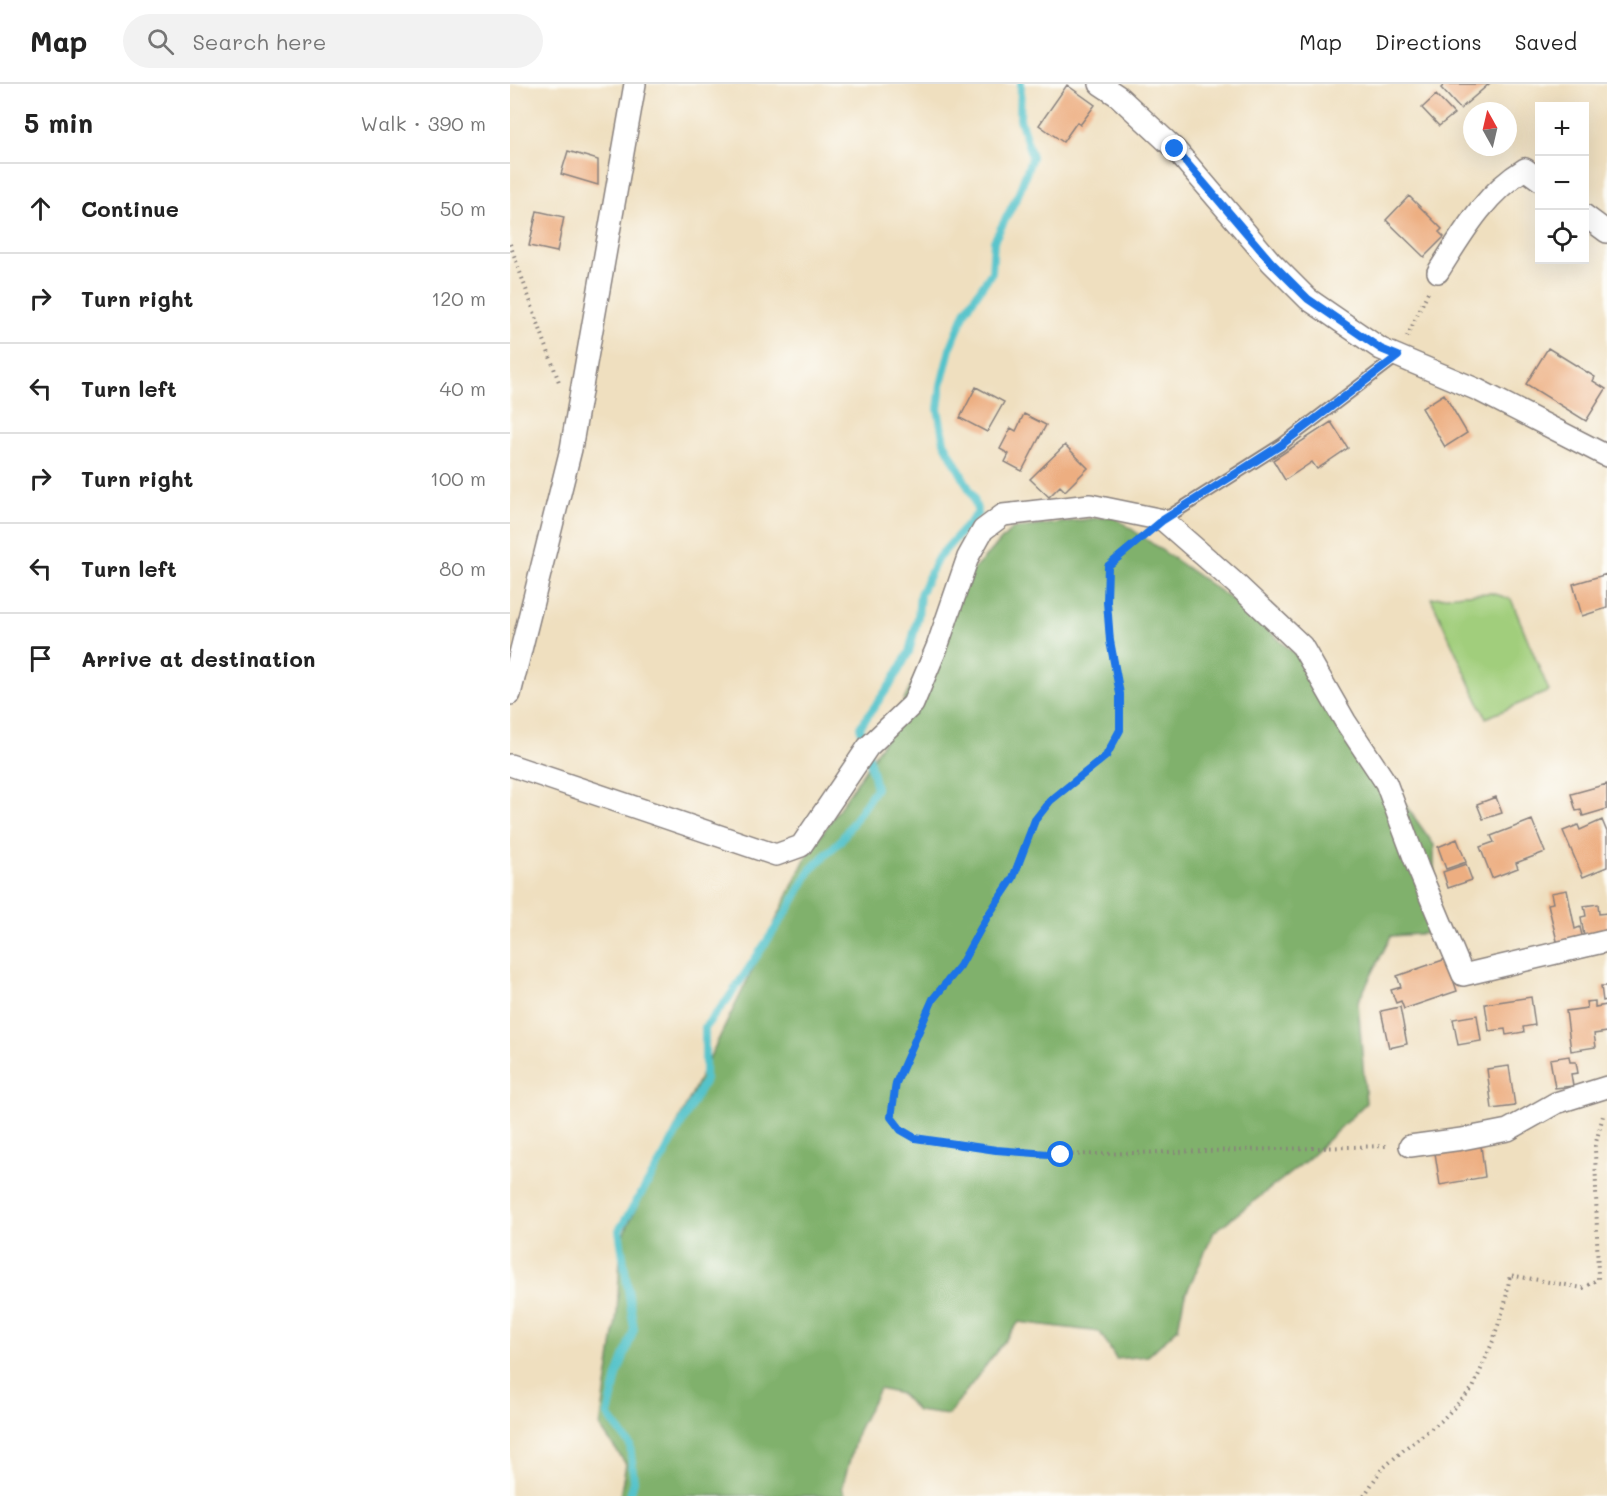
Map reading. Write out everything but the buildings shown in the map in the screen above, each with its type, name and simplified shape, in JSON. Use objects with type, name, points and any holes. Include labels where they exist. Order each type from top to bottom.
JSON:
[{"type":"street","points":[[510,694],[571,448],[635,84]]},
{"type":"street","points":[[1100,84],[1118,96],[1175,149],[1271,262],[1308,299],[1381,349],[1478,390],[1607,456]]},
{"type":"street","points":[[1438,272],[1476,212],[1508,179],[1525,169],[1535,177]]},
{"type":"street","points":[[1589,219],[1607,232]]},
{"type":"street","points":[[510,765],[776,855],[801,846],[868,747],[913,704],[937,647],[968,557],[983,530],[1003,515],[1090,505],[1163,520],[1302,646],[1345,721],[1386,783],[1418,868],[1463,975],[1607,941]]},
{"type":"street","points":[[1410,1146],[1508,1130],[1556,1103],[1604,1088]]},
{"type":"lane","points":[[1163,520],[1281,445],[1398,356]]},
{"type":"path","points":[[510,244],[559,383]]},
{"type":"path","points":[[1398,356],[1438,272]]},
{"type":"path","points":[[1163,520],[1108,566],[1107,602],[1110,641],[1120,694],[1120,730],[1106,756],[1050,801],[1035,820],[1013,878],[987,917],[960,966],[933,999],[896,1083],[891,1117],[901,1130],[915,1138],[996,1150],[1061,1155],[1410,1146]]},
{"type":"path","points":[[1364,1496],[1381,1470],[1442,1421],[1473,1388],[1493,1341],[1505,1304],[1510,1275],[1582,1288],[1598,1279],[1595,1146],[1604,1112],[1604,1088]]},
{"type":"green space","points":[[1113,516],[1241,606],[1304,662],[1434,845],[1434,933],[1391,936],[1358,1002],[1366,1103],[1307,1160],[1214,1232],[1184,1298],[1178,1328],[1148,1356],[1116,1359],[1100,1332],[1019,1322],[948,1415],[917,1411],[901,1394],[879,1389],[858,1430],[842,1488],[846,1496],[620,1496],[626,1464],[600,1427],[617,1313],[621,1239],[804,861],[886,738],[959,585],[1012,529]]},
{"type":"green space","points":[[1492,593],[1511,599],[1549,691],[1486,718],[1431,598]]},
{"type":"waterway","points":[[866,746],[860,727],[892,682],[909,652],[918,617],[920,594],[938,558],[978,513],[973,496],[944,442],[938,409],[950,349],[966,310],[992,272],[994,241],[1018,195],[1032,157],[1020,119],[1021,84]]},
{"type":"waterway","points":[[630,1496],[634,1481],[630,1445],[608,1415],[617,1376],[634,1329],[619,1230],[664,1156],[705,1080],[705,1027],[728,999],[791,905],[811,869],[841,840],[876,788],[868,754]]},
{"type":"route","points":[[1061,1155],[996,1150],[915,1138],[901,1130],[891,1117],[896,1083],[933,999],[960,966],[987,917],[1013,878],[1035,820],[1050,801],[1106,756],[1120,730],[1120,694],[1110,641],[1107,602],[1108,566],[1163,520],[1281,445],[1398,356],[1381,349],[1308,299],[1271,262],[1175,149]]}]
